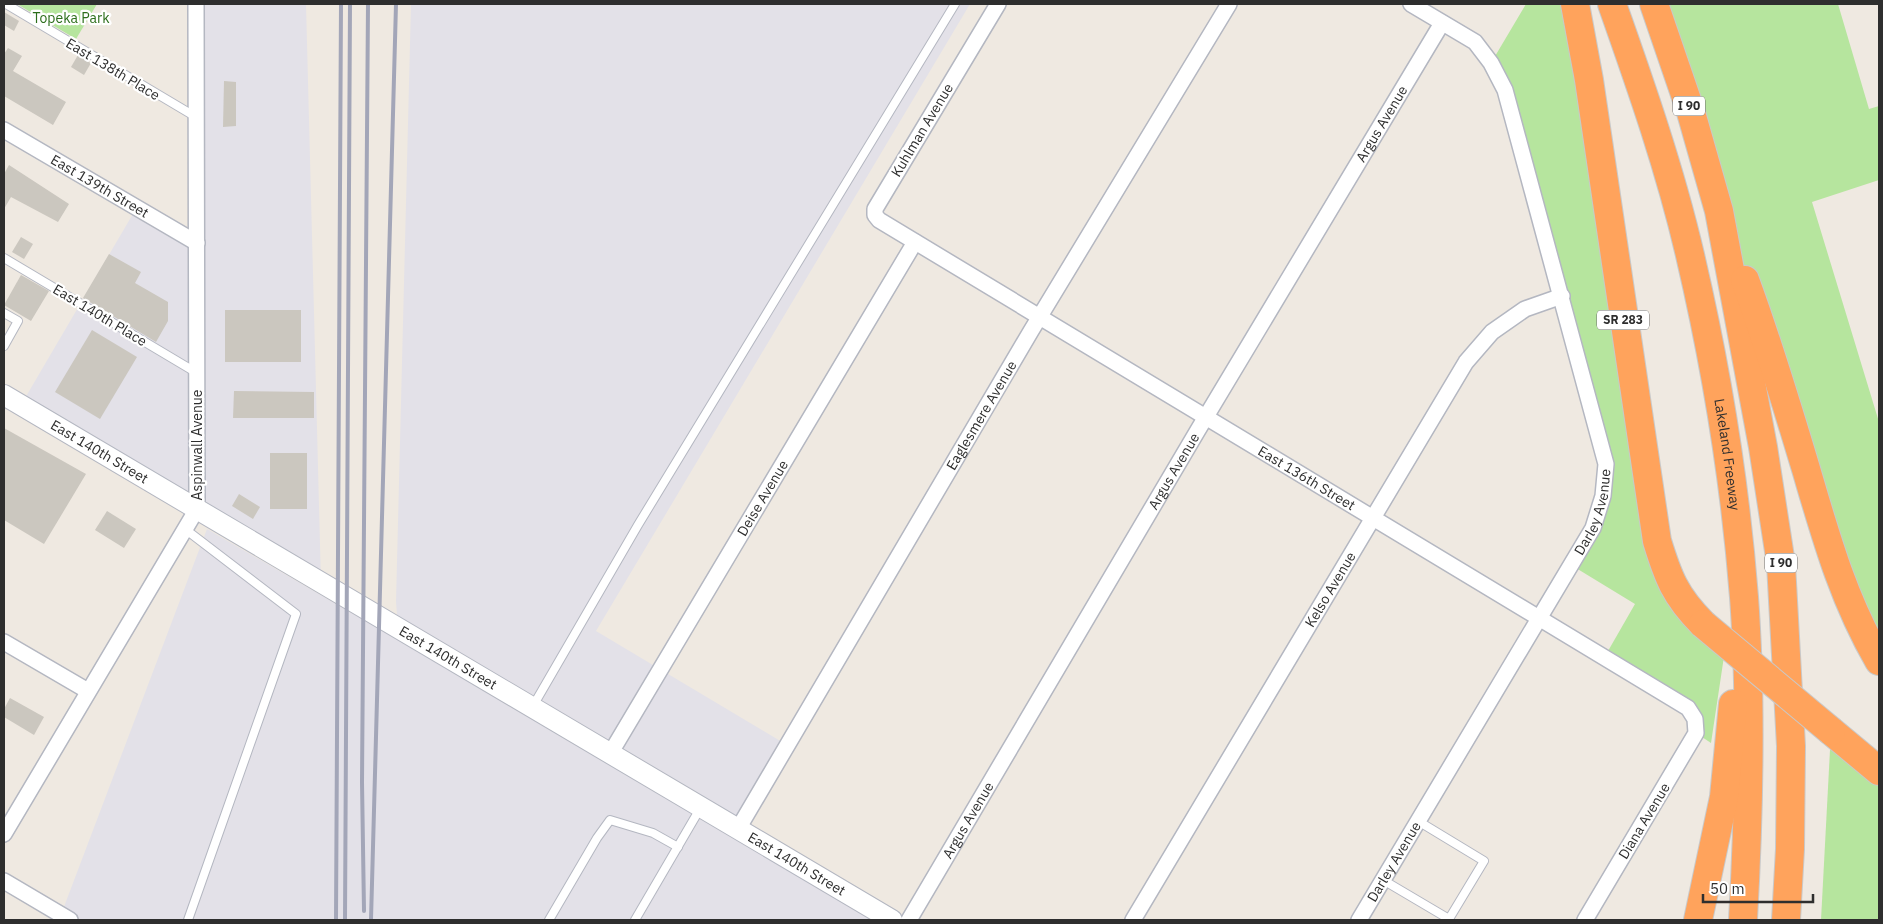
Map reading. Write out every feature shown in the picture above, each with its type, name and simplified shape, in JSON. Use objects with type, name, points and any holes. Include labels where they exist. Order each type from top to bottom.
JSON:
[{"type":"highway","name":"SR 283","points":[[1575,4],[1589,80],[1656,541],[1669,580],[1679,597],[1703,624],[1879,771]]},
{"type":"highway","name":"Lakeland Freeway","points":[[1612,4],[1665,164],[1690,254],[1714,368],[1736,519],[1744,598],[1750,783],[1744,920]]},
{"type":"highway","name":"I 90","points":[[1654,4],[1690,109],[1719,211],[1764,447],[1781,564],[1791,746],[1790,849],[1786,920]]},
{"type":"highway","points":[[1719,211],[1766,337],[1834,566],[1863,634],[1879,661]]},
{"type":"highway","points":[[1698,920],[1724,797],[1744,598]]},
{"type":"street","name":"Aspinwall Avenue","points":[[4,834],[197,509],[196,4]]},
{"type":"street","name":"Kuhlman Avenue","points":[[915,242],[878,220],[875,215],[875,208],[998,4]]},
{"type":"street","name":"Eaglesmere Avenue","points":[[738,829],[1039,318],[1229,4]]},
{"type":"street","name":"Darley Avenue","points":[[1361,920],[1593,528],[1603,496],[1606,464],[1505,90],[1491,63],[1475,42],[1412,4]]},
{"type":"street","name":"Argus Avenue","points":[[909,920],[1205,418],[1442,23]]},
{"type":"street","name":"East 139th Street","points":[[4,130],[197,243]]},
{"type":"street","name":"East 136th Street","points":[[915,242],[1688,708],[1695,719]]},
{"type":"street","name":"Deise Avenue","points":[[610,754],[915,242]]},
{"type":"street","name":"Kelso Avenue","points":[[1134,920],[1466,362],[1492,332],[1525,309],[1562,296]]},
{"type":"street","name":"East 140th Street","points":[[4,395],[892,920]]},
{"type":"street","points":[[4,642],[88,691]]},
{"type":"street","name":"Diana Avenue","points":[[1585,920],[1696,733],[1695,719]]},
{"type":"street","points":[[4,880],[70,920]]},
{"type":"lane","name":"East 138th Place","points":[[6,4],[196,117]]},
{"type":"lane","points":[[532,708],[638,525],[955,4]]},
{"type":"lane","name":"East 140th Place","points":[[4,258],[197,373]]},
{"type":"lane","points":[[4,313],[18,322],[4,346]]},
{"type":"lane","points":[[185,529],[296,614],[188,920]]},
{"type":"lane","points":[[635,920],[701,807]]},
{"type":"lane","points":[[549,920],[597,838],[610,820],[653,833],[678,847]]},
{"type":"lane","points":[[1383,880],[1449,920],[1484,861],[1418,821]]},
{"type":"shaded area","points":[[196,4],[306,4],[321,583],[21,405],[137,207],[197,242]]},
{"type":"shaded area","points":[[411,4],[970,4],[596,631],[787,745],[738,829],[398,627],[396,602]]},
{"type":"shaded area","points":[[207,529],[880,920],[59,920]]},
{"type":"green space","name":"Topeka Park","points":[[17,4],[97,4],[76,39]]},
{"type":"green space","points":[[1526,4],[1575,4],[1657,541],[1726,643],[1711,743],[1696,733],[1695,719],[1604,658],[1635,604],[1571,565],[1593,528],[1606,464],[1491,63]]},
{"type":"green space","points":[[1654,4],[1838,4],[1869,109],[1879,106],[1879,180],[1812,202],[1879,422],[1879,661],[1863,634]]},
{"type":"green space","points":[[1831,731],[1879,771],[1879,920],[1821,920]]},
{"type":"building","points":[[4,12],[19,21],[14,31],[4,25]]},
{"type":"building","points":[[8,48],[22,56],[13,71],[66,102],[53,125],[4,96],[4,54]]},
{"type":"building","points":[[78,55],[91,63],[84,75],[71,67]]},
{"type":"building","points":[[224,81],[236,82],[236,126],[223,127]]},
{"type":"building","points":[[9,165],[69,204],[58,222],[11,197],[4,209],[4,174]]},
{"type":"building","points":[[21,237],[33,244],[24,259],[12,252]]},
{"type":"building","points":[[109,254],[141,272],[135,283],[168,302],[168,321],[156,342],[83,298]]},
{"type":"building","points":[[21,275],[49,291],[31,321],[4,305]]},
{"type":"building","points":[[225,310],[301,310],[301,362],[225,362]]},
{"type":"building","points":[[92,330],[137,357],[100,419],[55,392]]},
{"type":"building","points":[[234,391],[314,392],[314,418],[233,418]]},
{"type":"building","points":[[4,428],[86,474],[44,544],[4,520]]},
{"type":"building","points":[[270,453],[307,453],[307,509],[270,509]]},
{"type":"building","points":[[239,494],[260,507],[253,519],[232,506]]},
{"type":"building","points":[[107,511],[136,529],[124,548],[95,530]]},
{"type":"building","points":[[10,698],[44,717],[34,735],[4,717],[4,709]]},
{"type":"railway","points":[[336,920],[341,4]]},
{"type":"railway","points":[[345,920],[350,4]]},
{"type":"railway","points":[[364,911],[362,782],[368,4]]},
{"type":"railway","points":[[371,920],[396,4]]}]
